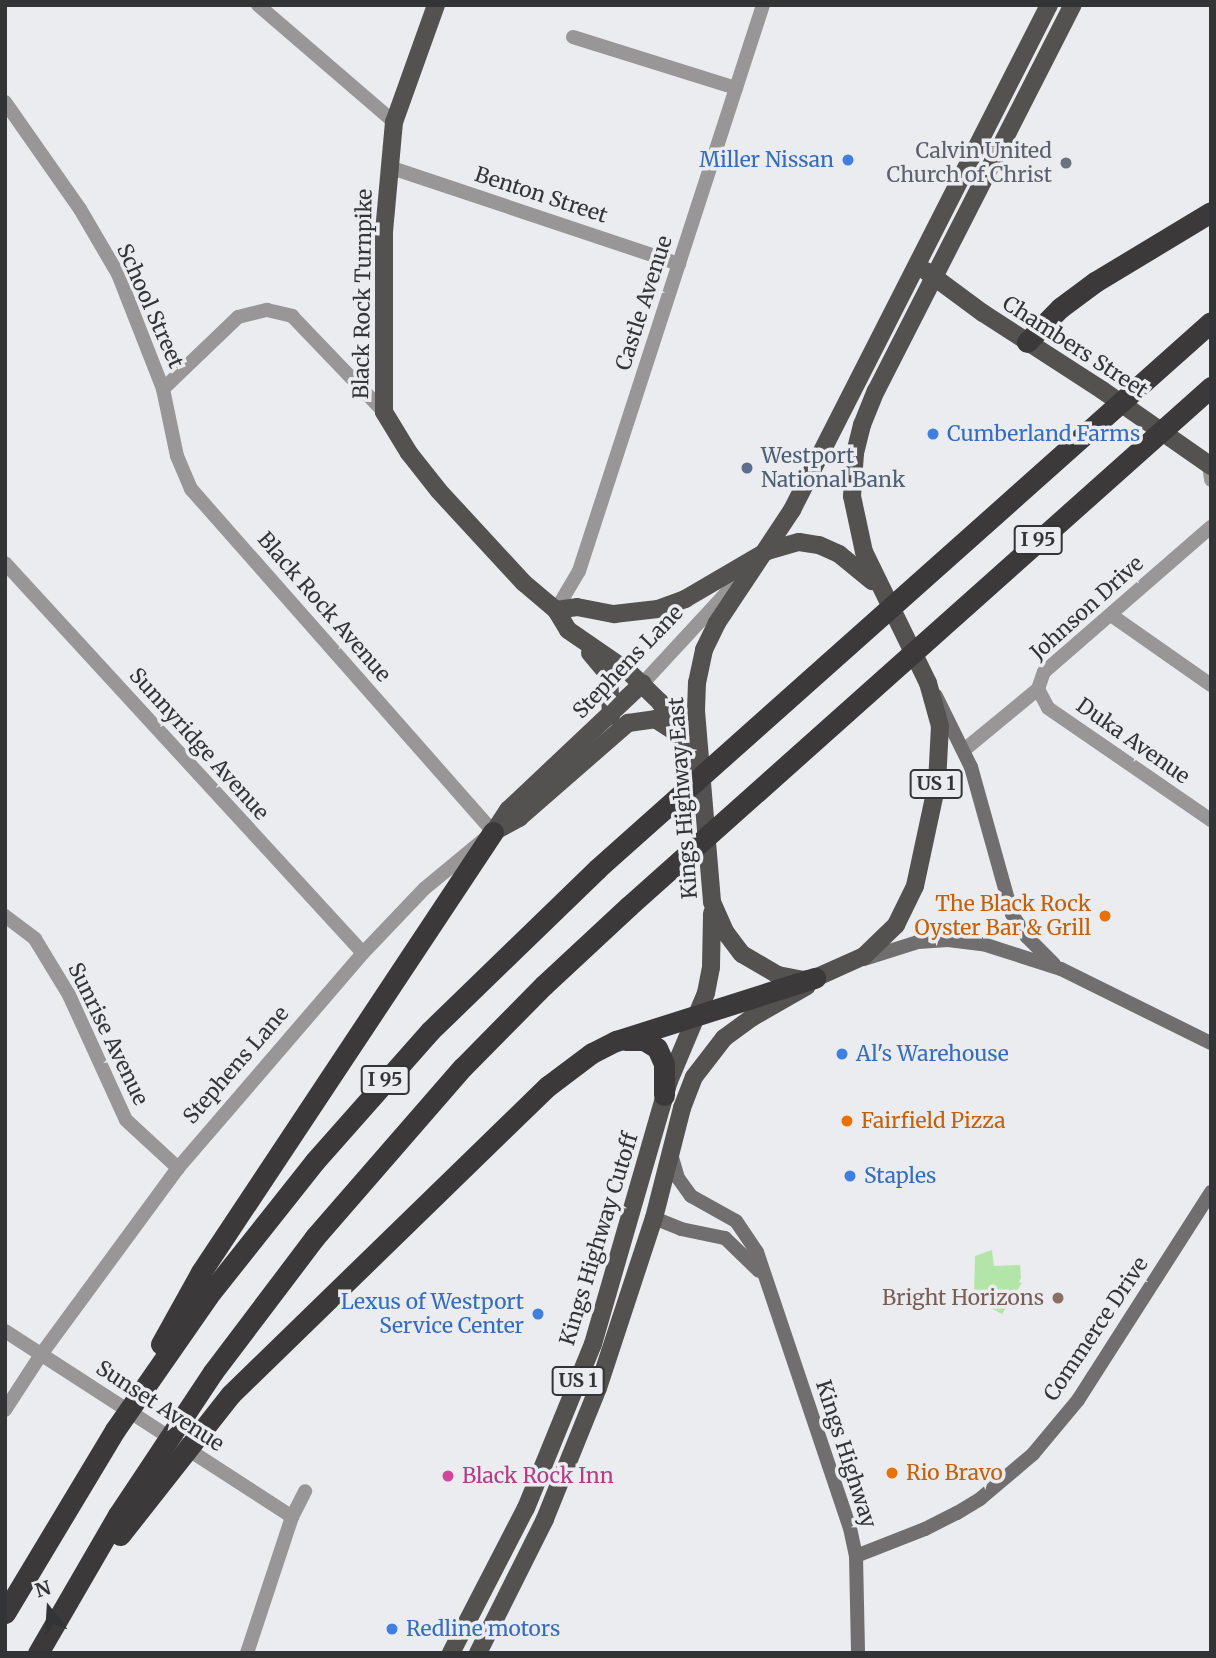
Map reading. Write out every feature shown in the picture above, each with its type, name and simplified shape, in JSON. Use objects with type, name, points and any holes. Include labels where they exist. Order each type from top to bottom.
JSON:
[{"type":"highway","points":[[1027,342],[1060,308],[1095,282],[1211,212]]},
{"type":"highway","name":"I 95","points":[[5,1613],[115,1430],[208,1296],[277,1206],[391,1074],[512,949],[716,763],[1211,322]]},
{"type":"highway","name":"I 95","points":[[186,1430],[287,1272],[412,1123],[544,985],[681,859],[714,819],[894,670],[1211,387]]},
{"type":"highway","points":[[136,1399],[170,1325],[201,1272],[493,832]]},
{"type":"highway","points":[[38,1653],[61,1612],[186,1430],[231,1394],[521,1110],[575,1065],[616,1041],[822,976]]},
{"type":"highway","points":[[616,1041],[645,1040],[657,1048],[664,1064],[664,1095]]},
{"type":"main road","name":"Black Rock Turnpike","points":[[436,5],[394,122],[382,296],[384,412],[409,453],[439,491],[524,583],[556,610],[576,638],[643,683],[660,702],[680,738],[714,819]]},
{"type":"main road","name":"Kings Highway East","points":[[1049,5],[792,510],[717,623],[700,665],[696,710],[714,819],[712,902],[726,933],[742,954],[778,975],[803,980],[822,976],[853,963],[877,946],[896,925],[911,900],[920,872],[937,783],[941,741],[937,711],[929,683],[881,592],[856,525],[852,496],[855,453],[867,412],[1069,6]]},
{"type":"main road","points":[[968,166],[987,174]]},
{"type":"main road","name":"Chambers Street","points":[[918,265],[1210,470]]},
{"type":"main road","points":[[556,610],[577,607],[614,614],[658,609],[685,599],[767,551],[799,541],[819,545],[860,570],[881,592]]},
{"type":"main road","points":[[576,638],[609,676],[611,716]]},
{"type":"main road","name":"Stephens Lane","points":[[493,832],[508,810],[611,716],[643,683]]},
{"type":"main road","points":[[929,683],[964,750],[1012,914],[1027,937],[1061,969]]},
{"type":"main road","name":"Stephens Lane","points":[[493,832],[519,818],[628,723],[654,719],[668,725],[680,738]]},
{"type":"main road","name":"Kings Highway Cutoff","points":[[451,1653],[526,1508],[593,1344],[645,1171],[664,1095],[699,1013],[711,967],[712,902]]},
{"type":"main road","points":[[853,963],[903,945],[948,940],[983,944],[1061,969],[1211,1043]]},
{"type":"main road","name":"Kings Highway Cutoff","points":[[478,1653],[545,1519],[620,1327],[654,1219],[688,1091],[712,1051],[753,1017],[822,976]]},
{"type":"main road","name":"Kings Highway","points":[[671,1154],[678,1178],[691,1196],[736,1221],[757,1252],[762,1275],[846,1516],[856,1556],[858,1653]]},
{"type":"main road","name":"Commerce Drive","points":[[856,1556],[925,1530],[957,1513],[980,1499],[1033,1454],[1079,1400],[1211,1192]]},
{"type":"main road","name":"Kings Highway","points":[[654,1219],[681,1229],[725,1238],[762,1275]]},
{"type":"main road","points":[[559,1426],[578,1433]]},
{"type":"street","points":[[258,5],[394,122]]},
{"type":"street","name":"Castle Avenue","points":[[556,610],[579,571],[763,5]]},
{"type":"street","points":[[573,37],[736,88]]},
{"type":"street","name":"School Street","points":[[5,102],[80,209],[118,274],[163,389],[238,317],[267,310],[292,316],[384,412]]},
{"type":"street","name":"Benton Street","points":[[389,167],[679,264]]},
{"type":"street","name":"Black Rock Avenue","points":[[163,389],[177,456],[191,489],[493,832]]},
{"type":"street","name":"Johnson Drive","points":[[964,750],[990,732],[1038,690],[1044,672],[1211,527]]},
{"type":"street","name":"Stephens Lane","points":[[643,683],[704,614],[767,551]]},
{"type":"street","name":"Sunnyridge Avenue","points":[[5,563],[363,953]]},
{"type":"street","points":[[1111,615],[1211,685]]},
{"type":"street","name":"Duka Avenue","points":[[1038,690],[1048,708],[1211,820]]},
{"type":"street","name":"Stephens Lane","points":[[5,1410],[42,1353],[178,1168],[363,953],[424,889],[493,832]]},
{"type":"street","name":"Sunrise Avenue","points":[[5,916],[34,939],[69,995],[126,1120],[178,1168]]},
{"type":"street","name":"Sunset Avenue","points":[[5,1331],[292,1517]]},
{"type":"street","points":[[247,1653],[292,1517],[305,1491]]},
{"type":"green space","points":[[992,1250],[994,1266],[1020,1265],[1019,1282],[1022,1283],[1002,1314],[974,1299],[975,1256]]},
{"type":"place","name":"Miller Nissan","points":[[848,160]]},
{"type":"place","name":"Calvin United Church of Christ","points":[[1066,163]]},
{"type":"place","name":"Cumberland Farms","points":[[933,434]]},
{"type":"place","name":"Westport National Bank","points":[[747,468]]},
{"type":"place","name":"The Black Rock Oyster Bar & Grill","points":[[1105,916]]},
{"type":"place","name":"Al's Warehouse","points":[[842,1054]]},
{"type":"place","name":"Fairfield Pizza","points":[[847,1121]]},
{"type":"place","name":"Staples","points":[[850,1176]]},
{"type":"place","name":"Bright Horizons","points":[[1058,1298]]},
{"type":"place","name":"Lexus of Westport Service Center","points":[[538,1314]]},
{"type":"place","name":"Rio Bravo","points":[[892,1473]]},
{"type":"place","name":"Black Rock Inn","points":[[448,1476]]},
{"type":"place","name":"Redline motors","points":[[392,1629]]}]
